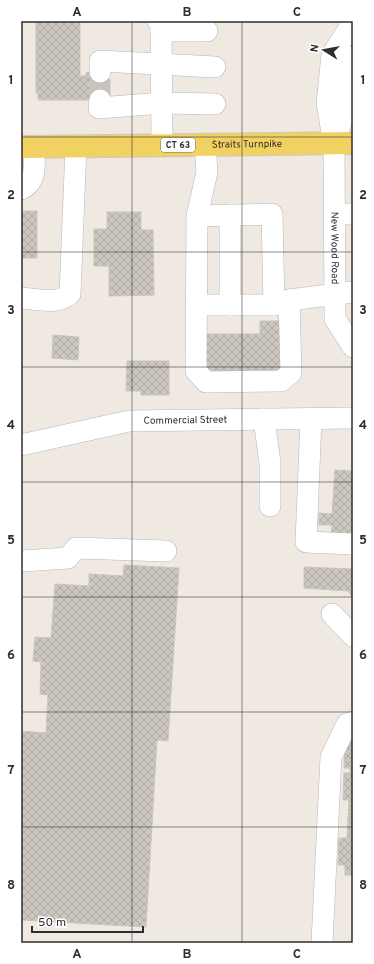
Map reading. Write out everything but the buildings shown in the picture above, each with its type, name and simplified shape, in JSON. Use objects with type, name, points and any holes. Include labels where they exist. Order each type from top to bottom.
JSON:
[{"type":"main road","name":"Straits Turnpike","points":[[27,147],[344,143]]},
{"type":"street","points":[[344,143],[327,103],[332,55],[353,22]]},
{"type":"street","points":[[162,146],[159,26],[207,31]]},
{"type":"street","points":[[344,143],[346,105],[353,57]]},
{"type":"street","points":[[100,67],[161,65],[214,67]]},
{"type":"street","points":[[106,104],[215,104]]},
{"type":"street","name":"New Wood Road","points":[[344,143],[344,293],[335,319],[353,347]]},
{"type":"street","points":[[197,216],[272,214],[281,303],[291,373],[281,381],[206,382],[196,371],[197,216],[207,172],[205,145]]},
{"type":"street","points":[[21,298],[58,301],[65,299],[70,294],[76,146]]},
{"type":"street","points":[[21,189],[28,186],[33,179],[27,147]]},
{"type":"street","points":[[230,215],[230,305]]},
{"type":"street","points":[[196,305],[281,303],[344,293]]},
{"type":"street","name":"Commercial Street","points":[[21,445],[129,421],[353,418]]},
{"type":"street","points":[[311,419],[306,542],[353,544]]},
{"type":"street","points":[[264,420],[270,463],[270,506]]},
{"type":"street","points":[[21,561],[68,558],[76,548],[166,551]]},
{"type":"street","points":[[332,614],[353,636]]},
{"type":"street","points":[[322,943],[331,757],[347,724],[353,722]]},
{"type":"tunnel","points":[[100,72],[100,100]]}]
